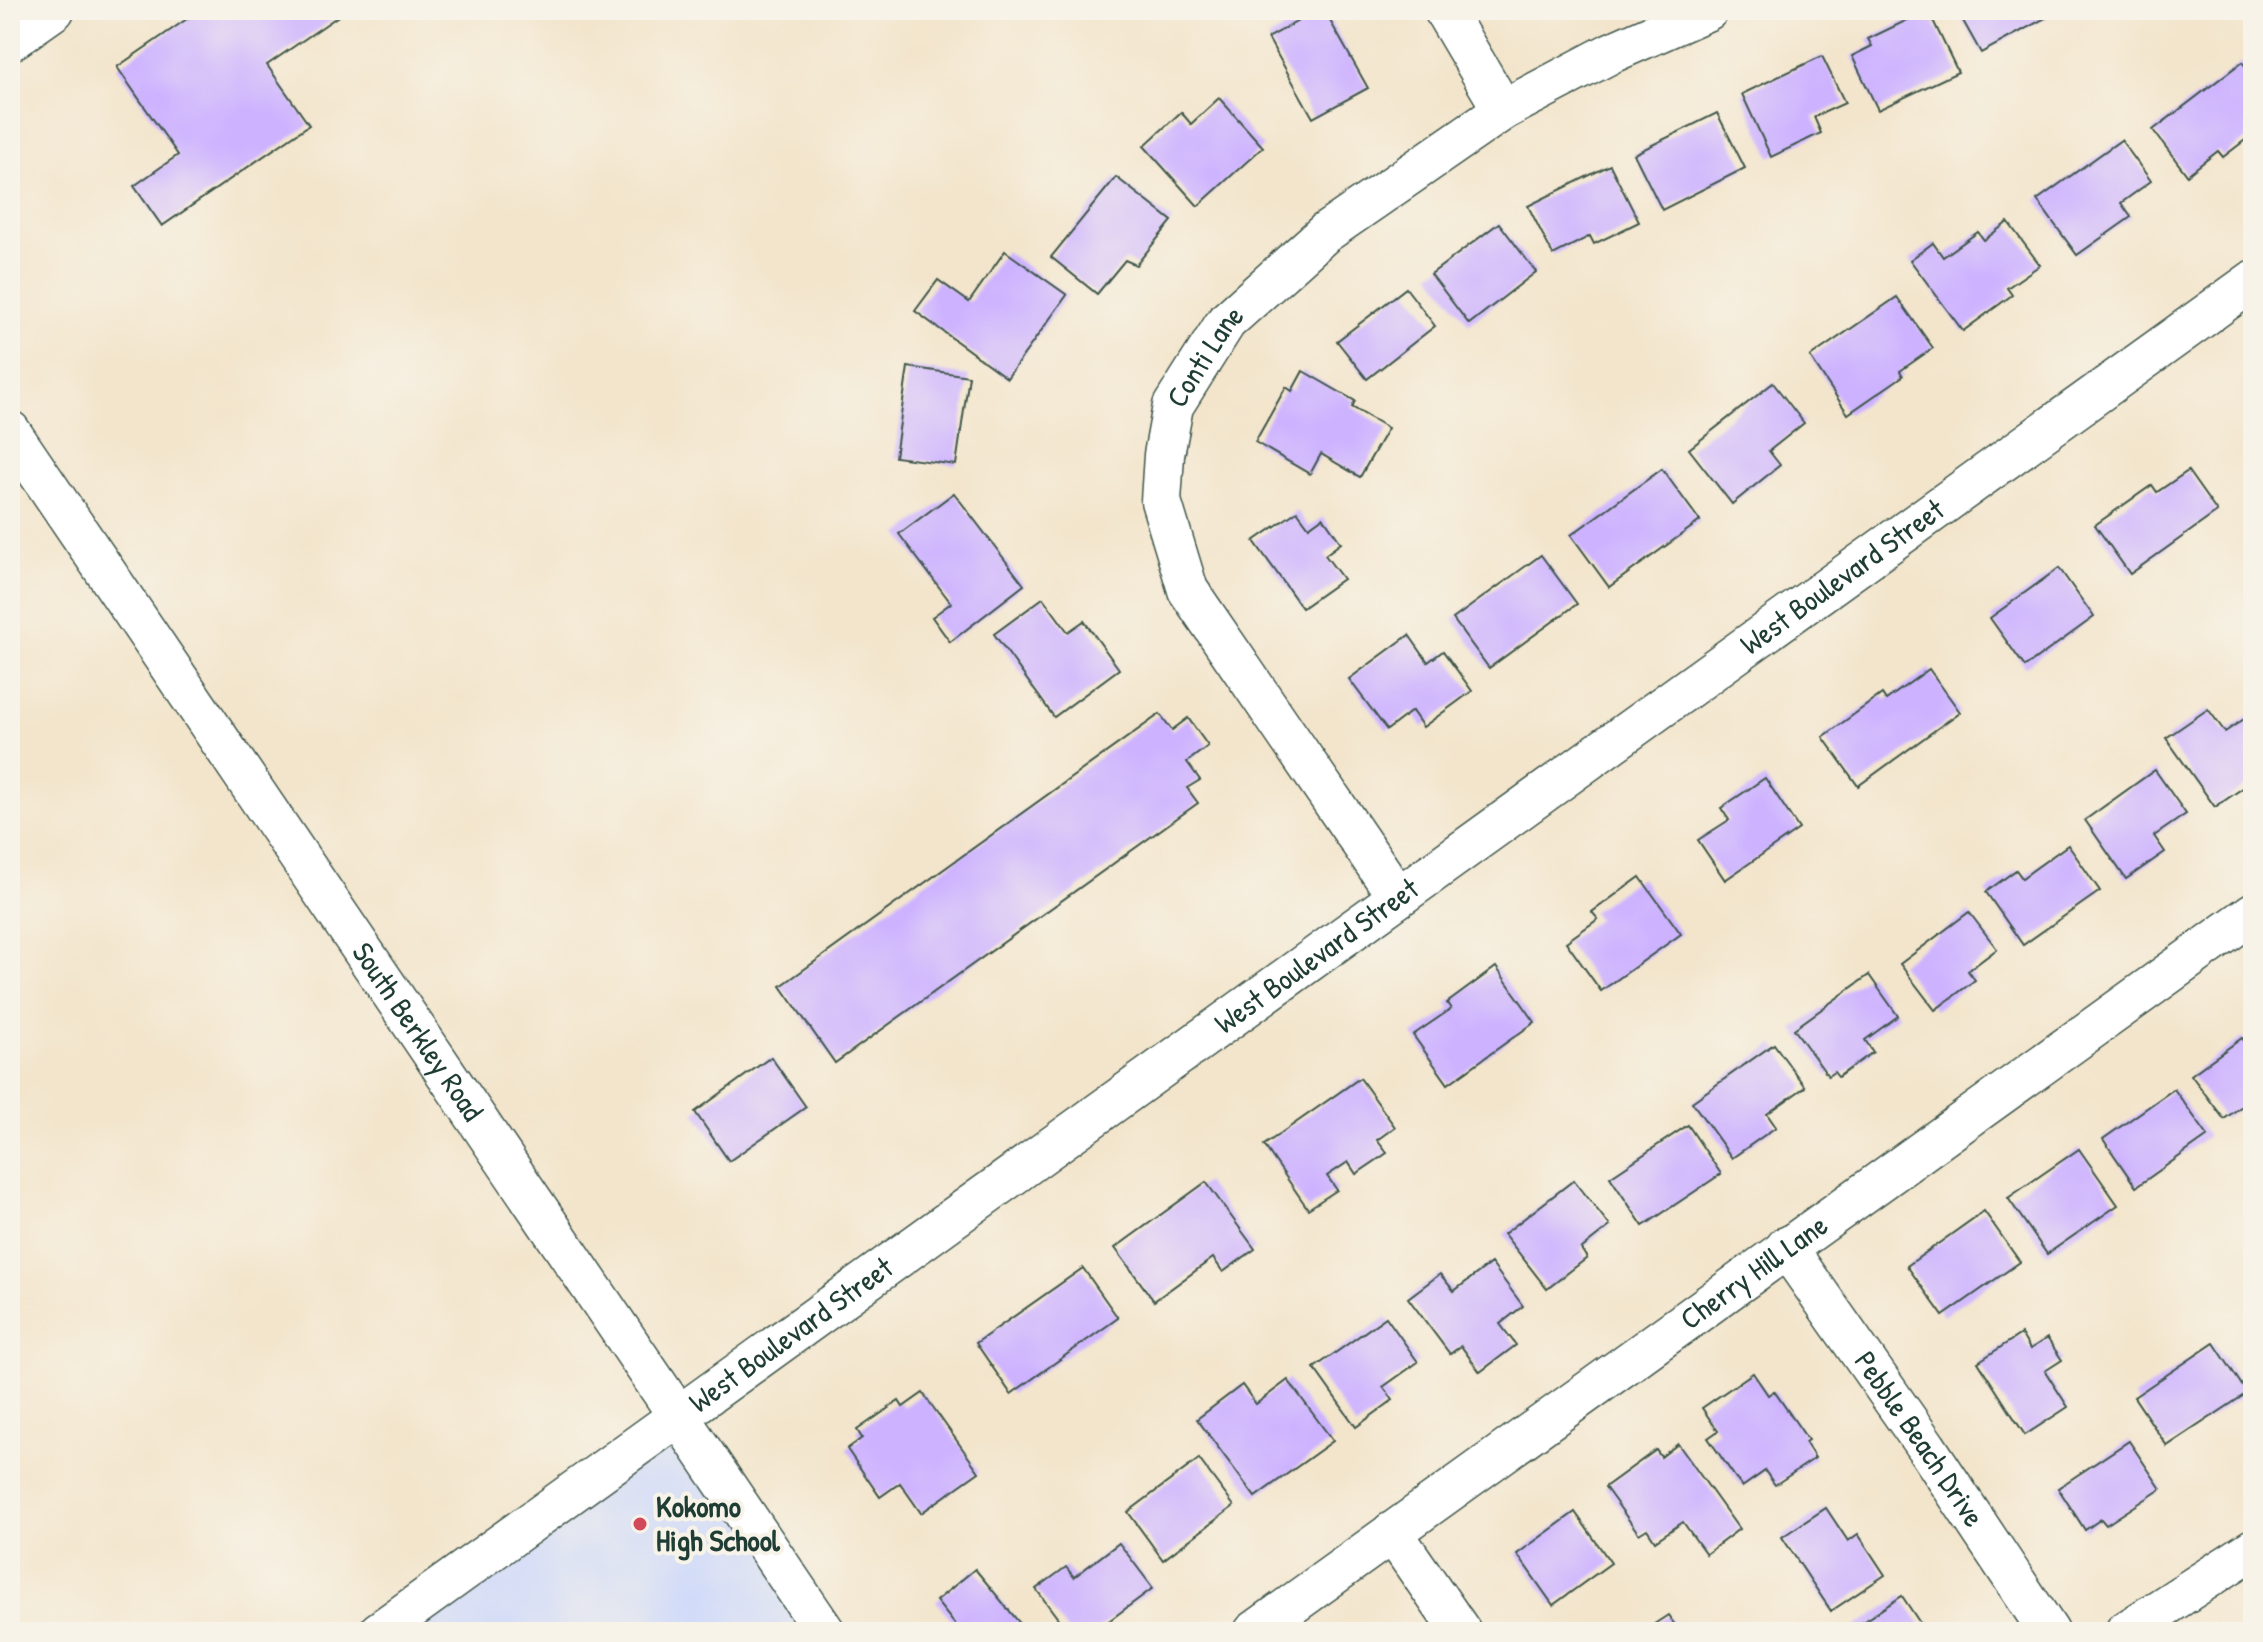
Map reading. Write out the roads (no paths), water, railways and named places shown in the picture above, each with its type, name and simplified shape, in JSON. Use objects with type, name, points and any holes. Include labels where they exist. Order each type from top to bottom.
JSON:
[{"type":"street","points":[[10,41],[54,10]]},
{"type":"street","points":[[1444,10],[1503,110]]},
{"type":"street","name":"Conti Lane","points":[[1398,897],[1188,590],[1161,501],[1164,455],[1173,406],[1226,322],[1325,233],[1503,110],[1611,53],[1708,10]]},
{"type":"street","name":"West Boulevard Street","points":[[379,1632],[2253,281]]},
{"type":"street","name":"South Berkley Road","points":[[10,431],[825,1632]]},
{"type":"street","name":"Cherry Hill Lane","points":[[1254,1632],[2253,913]]},
{"type":"street","name":"Pebble Beach Drive","points":[[1786,1247],[1926,1447],[2049,1632]]},
{"type":"street","points":[[1392,1532],[1461,1632]]},
{"type":"street","points":[[2125,1632],[2253,1549]]},
{"type":"place","name":"Kokomo High School","points":[[640,1524]]}]
